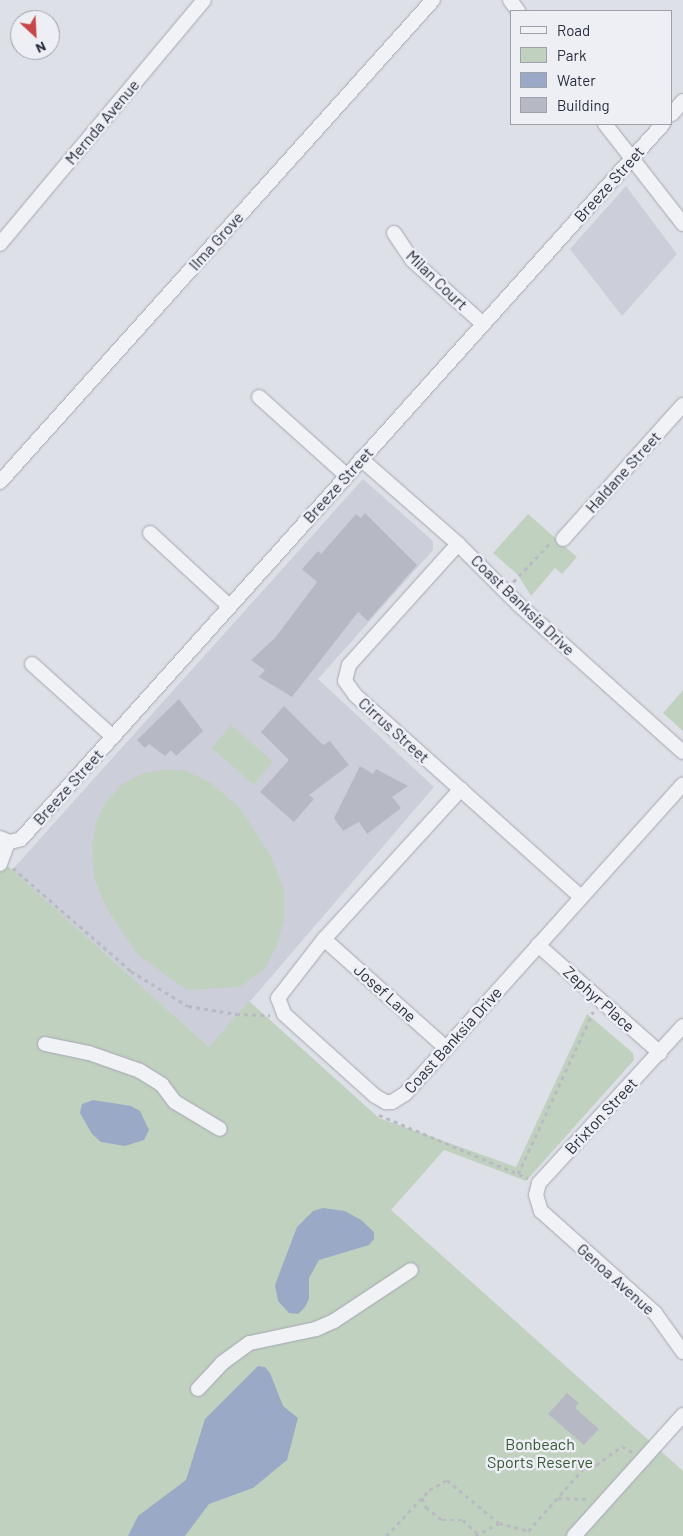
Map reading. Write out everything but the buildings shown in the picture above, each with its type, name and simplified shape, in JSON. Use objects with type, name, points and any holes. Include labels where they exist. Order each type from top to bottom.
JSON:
[{"type":"street","name":"Mernda Avenue","points":[[0,244],[204,0]]},
{"type":"street","name":"Ilma Grove","points":[[0,482],[433,0]]},
{"type":"street","points":[[673,113],[683,101]]},
{"type":"street","points":[[606,125],[683,224]]},
{"type":"street","name":"Breeze Street","points":[[6,841],[21,839],[662,125]]},
{"type":"street","name":"Milan Court","points":[[394,233],[412,260],[483,324]]},
{"type":"street","points":[[258,397],[347,476]]},
{"type":"street","name":"Haldane Street","points":[[563,538],[683,405]]},
{"type":"street","name":"Coast Banksia Drive","points":[[362,459],[506,588],[519,605],[683,752]]},
{"type":"street","points":[[150,534],[229,606]]},
{"type":"street","name":"Cirrus Street","points":[[458,544],[349,664],[345,681],[355,695],[581,897]]},
{"type":"street","points":[[32,664],[113,737]]},
{"type":"street","name":"Coast Banksia Drive","points":[[460,789],[324,939],[282,990],[278,1004],[284,1014],[375,1096],[386,1102],[392,1102],[405,1094],[683,784]]},
{"type":"street","points":[[6,841],[6,866]]},
{"type":"street","name":"Josef Lane","points":[[324,939],[446,1048]]},
{"type":"street","name":"Zephyr Place","points":[[538,945],[660,1052]]},
{"type":"street","name":"Brixton Street","points":[[539,1183],[683,1026]]},
{"type":"street","points":[[45,1044],[89,1052],[152,1076],[175,1102],[220,1129]]},
{"type":"street","name":"Genoa Avenue","points":[[539,1183],[536,1195],[542,1211],[655,1313],[683,1352]]},
{"type":"street","points":[[198,1389],[222,1363],[250,1343],[316,1329],[334,1321],[411,1270]]},
{"type":"street","points":[[574,1536],[683,1415]]},
{"type":"path","points":[[506,588],[552,541],[563,538]]},
{"type":"path","points":[[6,866],[131,971],[188,1006],[236,1014],[268,1013],[275,1019]]},
{"type":"path","points":[[518,1174],[593,1014],[596,996]]},
{"type":"path","points":[[373,1110],[381,1116],[539,1183]]},
{"type":"path","points":[[386,1536],[422,1498],[442,1481],[450,1481],[499,1523],[528,1530],[584,1468],[598,1464],[622,1446],[636,1454]]},
{"type":"path","points":[[422,1498],[426,1507],[440,1519],[463,1520],[476,1535],[499,1523]]},
{"type":"path","points":[[558,1498],[596,1500],[602,1505]]},
{"type":"shaded area","points":[[626,186],[677,254],[622,316],[570,249]]},
{"type":"shaded area","points":[[363,479],[433,541],[433,550],[318,679],[434,787],[210,1048],[12,870]]},
{"type":"green space","points":[[528,514],[577,557],[562,574],[555,568],[531,596],[518,575],[493,553]]},
{"type":"green space","points":[[683,690],[683,731],[663,713]]},
{"type":"green space","points":[[231,725],[273,762],[254,784],[211,748]]},
{"type":"green space","points":[[163,770],[184,770],[211,783],[240,808],[272,858],[284,891],[284,920],[277,945],[265,969],[240,987],[187,990],[138,955],[107,909],[94,878],[92,844],[96,823],[105,803],[122,784],[143,773]]},
{"type":"green space","name":"Bonbeach Sports Reserve","points":[[0,859],[209,1047],[249,1001],[379,1118],[516,1167],[587,1014],[633,1053],[634,1060],[526,1181],[444,1150],[391,1210],[683,1471],[683,1536],[0,1536]]},
{"type":"water","points":[[93,1100],[131,1106],[140,1111],[149,1130],[144,1140],[125,1146],[101,1142],[92,1134],[80,1113],[82,1104]]},
{"type":"water","points":[[323,1208],[345,1211],[361,1220],[374,1232],[374,1239],[369,1245],[319,1260],[309,1278],[309,1299],[305,1307],[298,1314],[289,1313],[278,1301],[275,1285],[297,1227],[313,1211]]},
{"type":"water","points":[[258,1366],[265,1367],[270,1373],[283,1406],[298,1418],[287,1460],[253,1488],[209,1504],[185,1536],[128,1536],[138,1516],[186,1480],[205,1419]]}]
